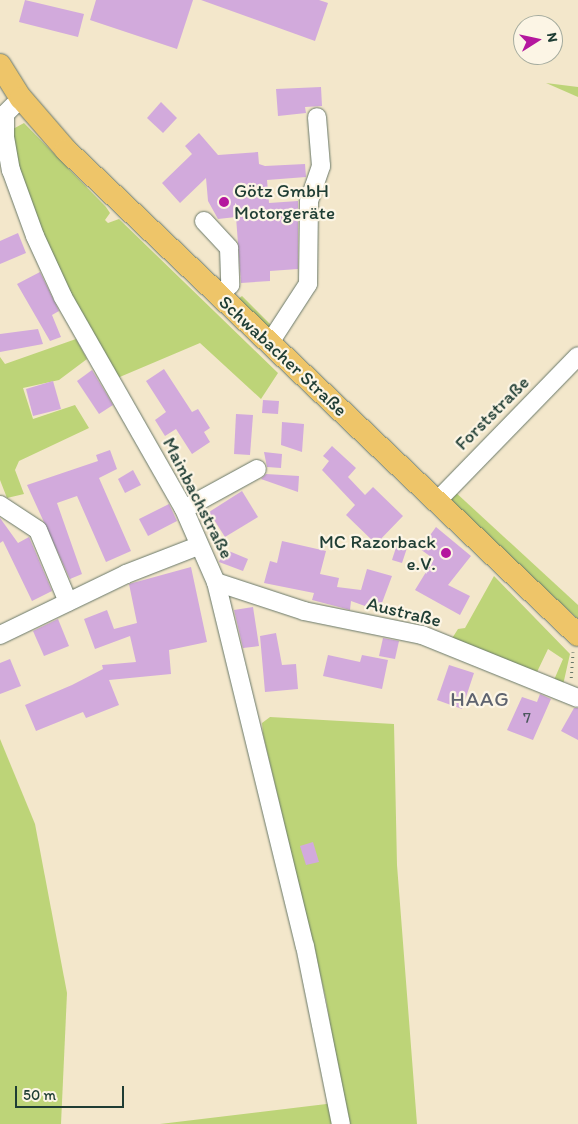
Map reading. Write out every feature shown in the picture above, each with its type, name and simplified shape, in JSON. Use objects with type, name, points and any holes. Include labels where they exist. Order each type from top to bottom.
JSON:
[{"type":"main road","name":"Schwabacher Straße","points":[[0,65],[21,98],[66,150],[578,635]]},
{"type":"street","name":"Mainbachstraße","points":[[21,98],[2,112],[11,170],[39,245],[63,297],[184,509],[198,546],[216,582],[305,946],[341,1124]]},
{"type":"street","points":[[269,344],[308,284],[309,201],[321,166],[317,117]]},
{"type":"street","points":[[204,221],[229,248],[230,286],[219,296]]},
{"type":"street","name":"Forststraße","points":[[437,501],[578,356]]},
{"type":"street","points":[[184,509],[257,469]]},
{"type":"street","points":[[0,505],[38,530],[68,602]]},
{"type":"street","points":[[0,635],[68,602],[198,546]]},
{"type":"street","name":"Austraße","points":[[216,582],[304,611],[422,635],[578,698]]},
{"type":"green space","points":[[546,83],[578,87],[578,97]]},
{"type":"green space","points":[[24,123],[106,207],[110,213],[105,220],[108,223],[119,219],[278,373],[261,399],[200,343],[115,379],[65,286],[31,208],[15,153],[13,129]]},
{"type":"green space","points":[[242,296],[274,328],[270,332],[237,300]]},
{"type":"green space","points":[[76,339],[87,359],[59,380],[23,388],[33,419],[75,405],[89,428],[19,461],[15,470],[24,494],[7,498],[0,480],[0,357],[5,364]]},
{"type":"green space","points":[[453,490],[578,605],[578,619],[461,512],[446,492]]},
{"type":"green space","points":[[494,576],[570,654],[563,685],[554,680],[563,659],[548,649],[537,672],[451,640],[458,629],[465,628]]},
{"type":"green space","points":[[270,717],[394,724],[397,865],[417,1124],[160,1124],[343,1102],[326,999],[263,734],[262,723]]},
{"type":"green space","points":[[0,739],[35,824],[67,993],[61,1124],[0,1124]]},
{"type":"building","points":[[25,0],[84,14],[78,37],[19,22]]},
{"type":"building","points":[[96,0],[193,0],[177,49],[90,20]]},
{"type":"building","points":[[201,0],[319,0],[328,3],[315,41]]},
{"type":"building","points":[[321,87],[322,106],[305,107],[306,113],[278,116],[276,89]]},
{"type":"building","points":[[161,102],[177,118],[163,133],[147,118]]},
{"type":"building","points":[[199,133],[218,155],[258,152],[259,164],[265,166],[305,164],[306,177],[267,180],[269,203],[298,201],[298,269],[270,271],[270,281],[241,283],[236,217],[218,219],[208,201],[206,178],[180,203],[162,183],[192,154],[185,146]]},
{"type":"building","points":[[18,233],[26,253],[0,264],[0,241]]},
{"type":"building","points":[[40,272],[59,311],[52,315],[61,337],[50,341],[17,284]]},
{"type":"building","points":[[38,329],[43,344],[0,352],[0,334]]},
{"type":"building","points":[[164,369],[192,412],[198,409],[210,428],[204,432],[210,442],[192,454],[176,429],[165,436],[155,420],[166,412],[146,381]]},
{"type":"building","points":[[92,370],[113,405],[99,414],[77,381]]},
{"type":"building","points":[[53,381],[61,409],[33,416],[26,389]]},
{"type":"building","points":[[263,400],[279,401],[278,414],[262,413]]},
{"type":"building","points":[[236,414],[253,415],[250,455],[234,454]]},
{"type":"building","points":[[282,422],[304,424],[302,452],[281,445]]},
{"type":"building","points":[[332,446],[356,468],[348,477],[365,495],[373,487],[403,516],[376,544],[346,515],[355,505],[322,470],[329,461],[323,456]]},
{"type":"building","points":[[110,450],[117,469],[99,478],[131,551],[106,562],[77,496],[57,503],[82,574],[70,579],[27,485],[98,461],[96,455]]},
{"type":"building","points":[[264,452],[282,454],[281,468],[267,467]]},
{"type":"building","points":[[133,470],[141,485],[125,493],[118,479]]},
{"type":"building","points":[[266,474],[299,476],[298,492],[261,479]]},
{"type":"building","points":[[242,491],[258,517],[225,537],[209,512]]},
{"type":"building","points":[[169,504],[177,521],[148,536],[139,519]]},
{"type":"building","points":[[0,518],[18,543],[29,537],[52,591],[32,601],[3,541],[0,543]]},
{"type":"building","points":[[436,527],[471,556],[448,585],[470,596],[460,615],[415,590],[434,559],[420,549]]},
{"type":"building","points":[[399,538],[409,542],[402,563],[392,560]]},
{"type":"building","points":[[282,541],[326,551],[320,574],[339,578],[337,587],[361,590],[367,569],[392,576],[379,611],[351,601],[350,610],[312,600],[314,593],[264,583],[270,561],[277,563]]},
{"type":"building","points":[[224,549],[248,559],[243,571],[219,562]]},
{"type":"building","points":[[191,567],[207,642],[169,650],[171,674],[109,680],[119,705],[86,718],[83,712],[36,731],[25,705],[72,685],[103,669],[102,665],[136,662],[130,636],[95,649],[84,619],[107,610],[114,629],[137,623],[129,584]]},
{"type":"building","points":[[253,607],[259,646],[243,648],[234,610]]},
{"type":"building","points":[[58,619],[69,646],[44,656],[33,631]]},
{"type":"building","points":[[276,633],[282,665],[296,664],[298,689],[265,692],[260,636]]},
{"type":"building","points":[[383,638],[399,641],[395,659],[379,656]]},
{"type":"building","points":[[328,655],[360,662],[362,655],[388,660],[382,689],[323,676]]},
{"type":"building","points":[[10,659],[21,686],[0,694],[0,663]]},
{"type":"building","points":[[449,665],[474,673],[462,709],[437,700]]},
{"type":"building","points":[[540,694],[551,699],[533,740],[507,730],[522,697],[537,702]]},
{"type":"building","points":[[574,708],[578,708],[578,740],[561,731]]},
{"type":"building","points":[[313,842],[319,862],[306,865],[300,846]]},
{"type":"place","name":"Götz GmbH Motorgeräte","points":[[224,202]]},
{"type":"place","name":"MC Razorback e.V.","points":[[446,553]]},
{"type":"district","name":"HAAG","points":[[480,699]]}]
